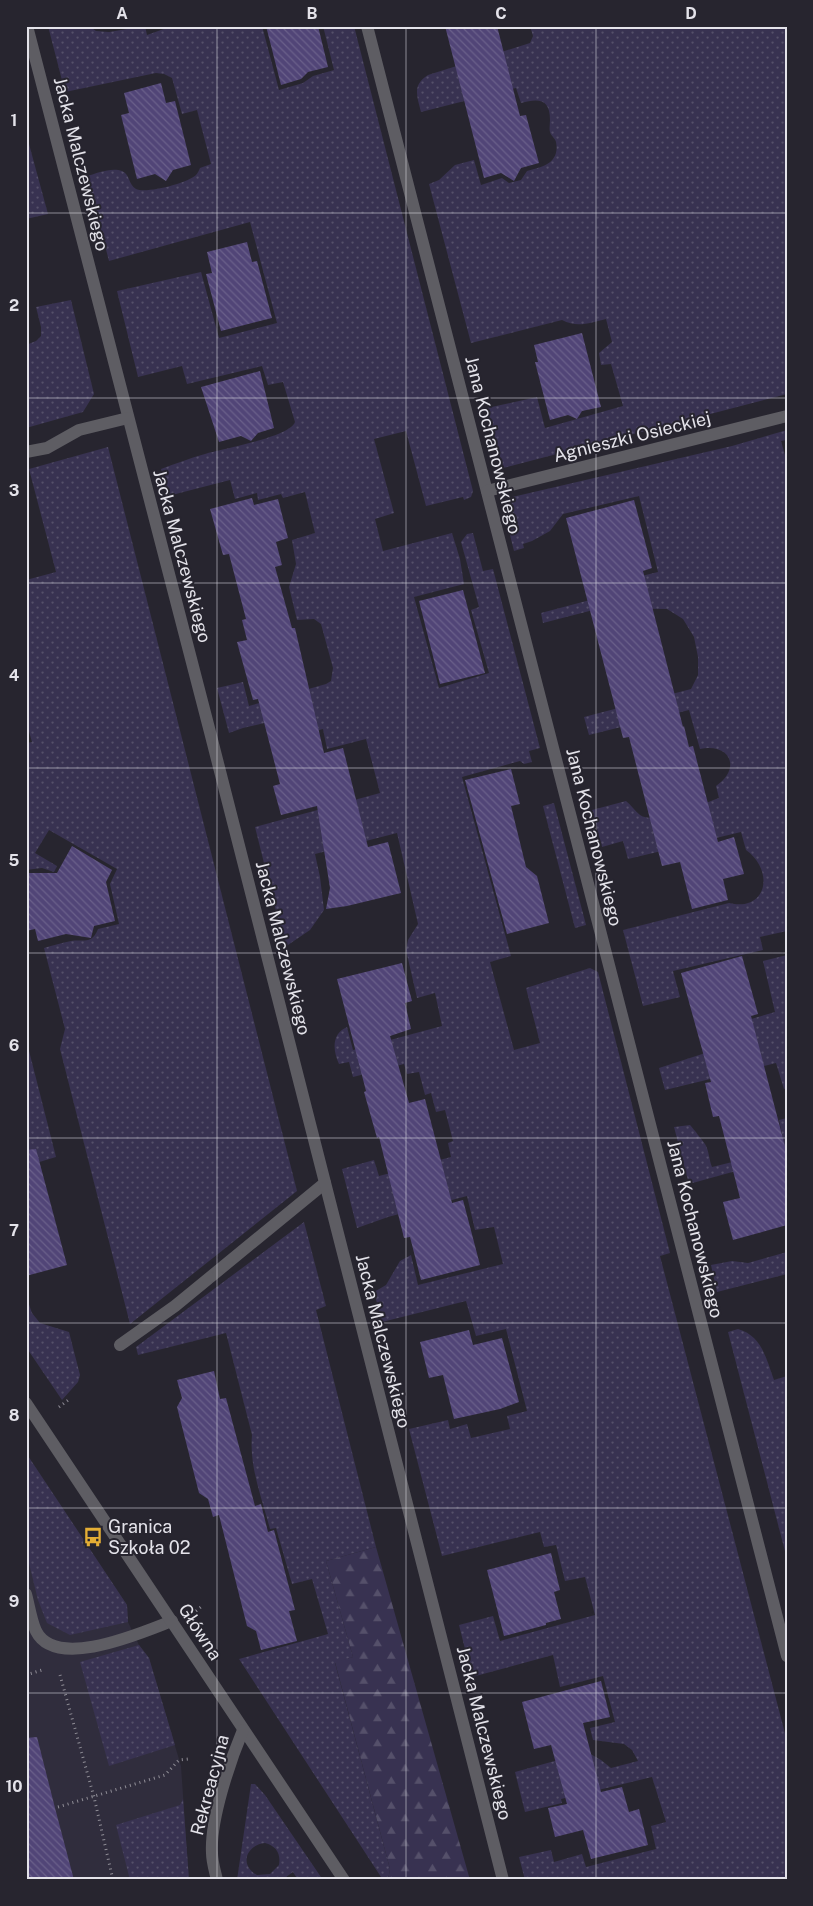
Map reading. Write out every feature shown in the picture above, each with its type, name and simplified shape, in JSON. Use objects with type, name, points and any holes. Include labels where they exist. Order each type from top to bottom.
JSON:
[{"type":"street","name":"Jacka Malczewskiego","points":[[27,26],[503,1880]]},
{"type":"street","name":"Jana Kochanowskiego","points":[[367,26],[787,1656]]},
{"type":"street","name":"Agnieszki Osieckiej","points":[[486,491],[787,416]]},
{"type":"street","points":[[26,452],[47,448],[78,430],[128,418]]},
{"type":"street","points":[[120,1345],[176,1306],[325,1184]]},
{"type":"street","name":"Główna","points":[[26,1403],[344,1880]]},
{"type":"street","points":[[26,1594],[36,1632],[52,1645],[69,1650],[88,1648],[134,1635],[172,1620]]},
{"type":"street","name":"Rekreacyjna","points":[[217,1880],[212,1855],[212,1837],[228,1772],[243,1730]]},
{"type":"path","points":[[59,1408],[71,1398]]},
{"type":"path","points":[[52,1645],[94,1797],[112,1880]]},
{"type":"path","points":[[58,1807],[165,1775],[179,1760],[188,1759]]},
{"type":"shaded area","points":[[26,1453],[127,1605],[128,1622],[139,1645],[149,1658],[181,1766],[189,1880],[26,1880]]},
{"type":"green space","points":[[48,26],[89,26],[96,31],[109,32],[145,26],[147,35],[172,26],[262,26],[279,90],[303,83],[313,76],[334,70],[323,26],[354,26],[473,491],[471,497],[464,500],[463,497],[426,506],[406,431],[374,439],[394,513],[375,519],[383,551],[452,533],[460,559],[464,584],[414,597],[439,688],[489,673],[471,610],[479,607],[461,542],[467,534],[473,533],[483,571],[493,569],[540,748],[529,751],[532,762],[524,764],[520,761],[462,777],[511,956],[490,962],[514,1050],[540,1043],[526,988],[590,968],[598,972],[670,1253],[660,1256],[787,1741],[787,1880],[525,1880],[519,1857],[551,1850],[554,1862],[582,1854],[586,1867],[656,1849],[651,1826],[666,1822],[652,1777],[561,1799],[562,1803],[525,1812],[515,1772],[587,1752],[611,1768],[638,1761],[632,1750],[624,1744],[593,1740],[590,1728],[615,1722],[603,1676],[560,1687],[553,1655],[472,1677],[459,1625],[493,1616],[500,1641],[595,1615],[585,1577],[565,1581],[556,1545],[544,1547],[540,1532],[442,1556],[409,1429],[448,1420],[450,1429],[467,1424],[471,1438],[510,1429],[507,1416],[527,1411],[506,1329],[476,1336],[466,1301],[382,1322],[374,1292],[386,1285],[400,1261],[411,1255],[418,1285],[503,1264],[494,1227],[475,1230],[467,1196],[388,1217],[357,1228],[342,1169],[374,1160],[379,1176],[451,1157],[448,1143],[453,1141],[445,1110],[436,1112],[431,1093],[425,1095],[419,1072],[407,1074],[404,1064],[353,1077],[349,1062],[339,1064],[335,1054],[336,1038],[347,1027],[353,1050],[442,1026],[435,993],[417,998],[406,950],[408,940],[418,924],[397,833],[315,854],[324,910],[310,930],[285,947],[255,827],[380,793],[366,739],[327,749],[323,729],[304,734],[298,715],[229,733],[217,688],[243,682],[249,706],[331,681],[333,668],[321,624],[314,619],[297,620],[289,587],[296,564],[292,540],[315,533],[305,492],[283,498],[281,494],[258,500],[257,493],[235,499],[230,480],[168,496],[161,469],[199,456],[281,433],[295,422],[283,382],[268,385],[262,366],[187,384],[182,366],[138,377],[117,291],[201,272],[219,338],[277,323],[250,222],[109,261],[87,176],[104,171],[122,171],[125,172],[133,187],[141,190],[167,187],[192,178],[200,168],[211,164],[197,110],[182,114],[172,78],[164,74],[156,73],[65,92]]},
{"type":"green space","points":[[530,26],[582,26],[583,28],[591,26],[787,26],[787,394],[503,468],[487,408],[537,397],[545,428],[623,406],[611,364],[601,365],[599,353],[612,342],[606,319],[578,324],[562,320],[471,343],[429,184],[439,180],[455,165],[474,160],[481,185],[502,178],[509,183],[521,180],[527,171],[544,166],[553,159],[557,149],[555,139],[550,131],[549,113],[546,104],[538,101],[521,103],[516,88],[421,112],[417,96],[420,83],[428,75],[530,43],[533,36]]},
{"type":"green space","points":[[26,133],[48,214],[26,219]]},
{"type":"green space","points":[[71,300],[94,394],[83,412],[26,428],[26,345],[36,341],[41,336],[41,327],[36,307]]},
{"type":"green space","points":[[787,430],[787,440],[781,441],[787,462],[787,931],[760,937],[763,950],[673,971],[680,997],[643,1006],[623,930],[729,903],[742,904],[752,901],[759,896],[763,888],[761,868],[746,850],[741,832],[628,859],[623,841],[602,847],[592,810],[626,801],[640,815],[648,818],[657,818],[679,813],[719,798],[716,786],[729,772],[729,758],[719,750],[710,748],[700,749],[689,710],[589,735],[584,717],[691,689],[698,675],[698,657],[694,637],[683,619],[667,609],[601,608],[543,623],[541,613],[590,600],[588,589],[658,572],[639,496],[563,514],[550,531],[523,544],[524,548],[514,551],[503,507],[508,498],[732,446]]},
{"type":"green space","points":[[108,447],[297,1191],[130,1324],[60,1049],[65,1029],[44,948],[71,941],[87,940],[96,934],[98,929],[119,924],[110,884],[117,869],[49,830],[35,853],[57,866],[54,872],[42,868],[26,870],[26,743],[32,742],[26,721],[26,580],[56,572],[29,469]]},
{"type":"green space","points":[[554,803],[586,925],[575,928],[543,806]]},
{"type":"green space","points":[[787,955],[787,1088],[784,1089],[776,1063],[665,1090],[659,1068],[730,1045],[731,1025],[775,1012],[763,961]]},
{"type":"green space","points":[[26,1039],[56,1157],[26,1166]]},
{"type":"green space","points":[[787,1118],[787,1157],[689,1184],[674,1127],[690,1125],[706,1146],[712,1167],[785,1149],[779,1120]]},
{"type":"green space","points":[[304,1222],[326,1306],[316,1310],[376,1547],[326,1561],[353,1657],[335,1663],[390,1869],[388,1880],[383,1880],[239,1659],[328,1634],[312,1579],[292,1584],[276,1528],[270,1529],[254,1471],[252,1435],[226,1333],[138,1355],[136,1347]]},
{"type":"green space","points":[[787,1252],[787,1274],[717,1292],[711,1265],[732,1261],[748,1263]]},
{"type":"green space","points":[[26,1296],[32,1313],[40,1323],[69,1332],[80,1375],[78,1382],[62,1400],[26,1347]]},
{"type":"green space","points":[[738,1329],[746,1332],[758,1342],[774,1380],[787,1376],[787,1559],[728,1332]]},
{"type":"green space","points":[[26,1453],[127,1605],[128,1622],[70,1635],[47,1623],[38,1600],[26,1551]]},
{"type":"green space","points":[[376,1547],[470,1880],[388,1880],[390,1869],[335,1662],[353,1657],[326,1561]]},
{"type":"green space","points":[[139,1645],[149,1658],[175,1745],[109,1766],[80,1662]]},
{"type":"green space","points":[[251,1784],[255,1784],[265,1795],[323,1880],[298,1880],[293,1872],[282,1880],[237,1880]],"holes":[[[265,1843],[275,1848],[278,1854],[279,1865],[270,1874],[257,1875],[248,1866],[247,1856],[253,1847]]]},
{"type":"green space","points":[[183,1799],[189,1880],[130,1880],[116,1825],[180,1805]]},
{"type":"building","points":[[266,26],[318,26],[328,67],[308,72],[301,79],[281,85]]},
{"type":"building","points":[[445,26],[497,26],[520,116],[526,115],[539,163],[521,168],[514,181],[501,173],[484,178]]},
{"type":"building","points":[[161,83],[166,103],[175,101],[191,165],[173,170],[166,181],[155,174],[137,179],[121,115],[129,113],[124,93]]},
{"type":"building","points":[[247,242],[252,262],[257,261],[272,318],[221,331],[206,274],[212,273],[207,252]]},
{"type":"building","points":[[582,333],[601,407],[582,411],[577,419],[568,415],[550,420],[535,362],[538,362],[534,345]]},
{"type":"building","points":[[260,371],[274,428],[258,433],[251,441],[241,436],[219,442],[201,387]]},
{"type":"building","points":[[252,498],[254,505],[278,499],[288,538],[276,542],[282,565],[275,567],[292,628],[295,628],[324,753],[343,748],[368,847],[388,842],[401,893],[326,909],[330,888],[317,806],[281,815],[273,786],[280,784],[258,699],[253,700],[237,642],[247,640],[242,620],[246,619],[229,554],[223,555],[210,509]]},
{"type":"building","points":[[634,500],[652,568],[643,571],[683,727],[689,747],[693,746],[718,842],[734,837],[744,874],[723,879],[728,900],[692,909],[680,862],[662,866],[629,737],[623,738],[566,518]]},
{"type":"building","points":[[463,590],[485,673],[440,684],[419,601]]},
{"type":"building","points":[[511,769],[520,804],[511,806],[526,867],[537,876],[549,923],[507,934],[465,780]]},
{"type":"building","points":[[72,846],[112,870],[106,882],[115,921],[94,926],[91,938],[66,934],[38,941],[35,929],[26,931],[26,873],[57,873]]},
{"type":"building","points":[[742,956],[758,1014],[751,1016],[787,1154],[787,1225],[733,1240],[723,1202],[740,1198],[719,1116],[713,1117],[705,1083],[711,1082],[681,973]]},
{"type":"building","points":[[402,963],[412,1001],[405,1003],[411,1029],[390,1036],[409,1103],[425,1099],[452,1203],[463,1200],[480,1265],[421,1280],[410,1237],[404,1238],[379,1137],[377,1138],[364,1092],[366,1091],[337,979]]},
{"type":"building","points":[[36,1149],[67,1265],[26,1276],[26,1150]]},
{"type":"building","points":[[469,1330],[473,1345],[502,1338],[519,1402],[500,1409],[454,1419],[443,1375],[429,1378],[420,1342]]},
{"type":"building","points":[[214,1371],[220,1399],[226,1398],[255,1506],[261,1504],[268,1532],[274,1530],[295,1610],[289,1611],[297,1641],[261,1650],[256,1631],[247,1626],[219,1515],[213,1517],[208,1499],[199,1493],[177,1407],[182,1398],[177,1380]]},
{"type":"building","points":[[551,1553],[560,1590],[554,1592],[561,1619],[504,1636],[487,1570]]},
{"type":"building","points":[[601,1681],[610,1717],[583,1723],[601,1792],[622,1787],[629,1812],[639,1809],[648,1845],[591,1859],[583,1830],[555,1837],[548,1808],[567,1804],[551,1745],[534,1749],[522,1702]]},
{"type":"building","points":[[37,1737],[74,1880],[26,1880],[26,1738]]},
{"type":"place","name":"Granica Szkoła 02","points":[[93,1537]]}]
